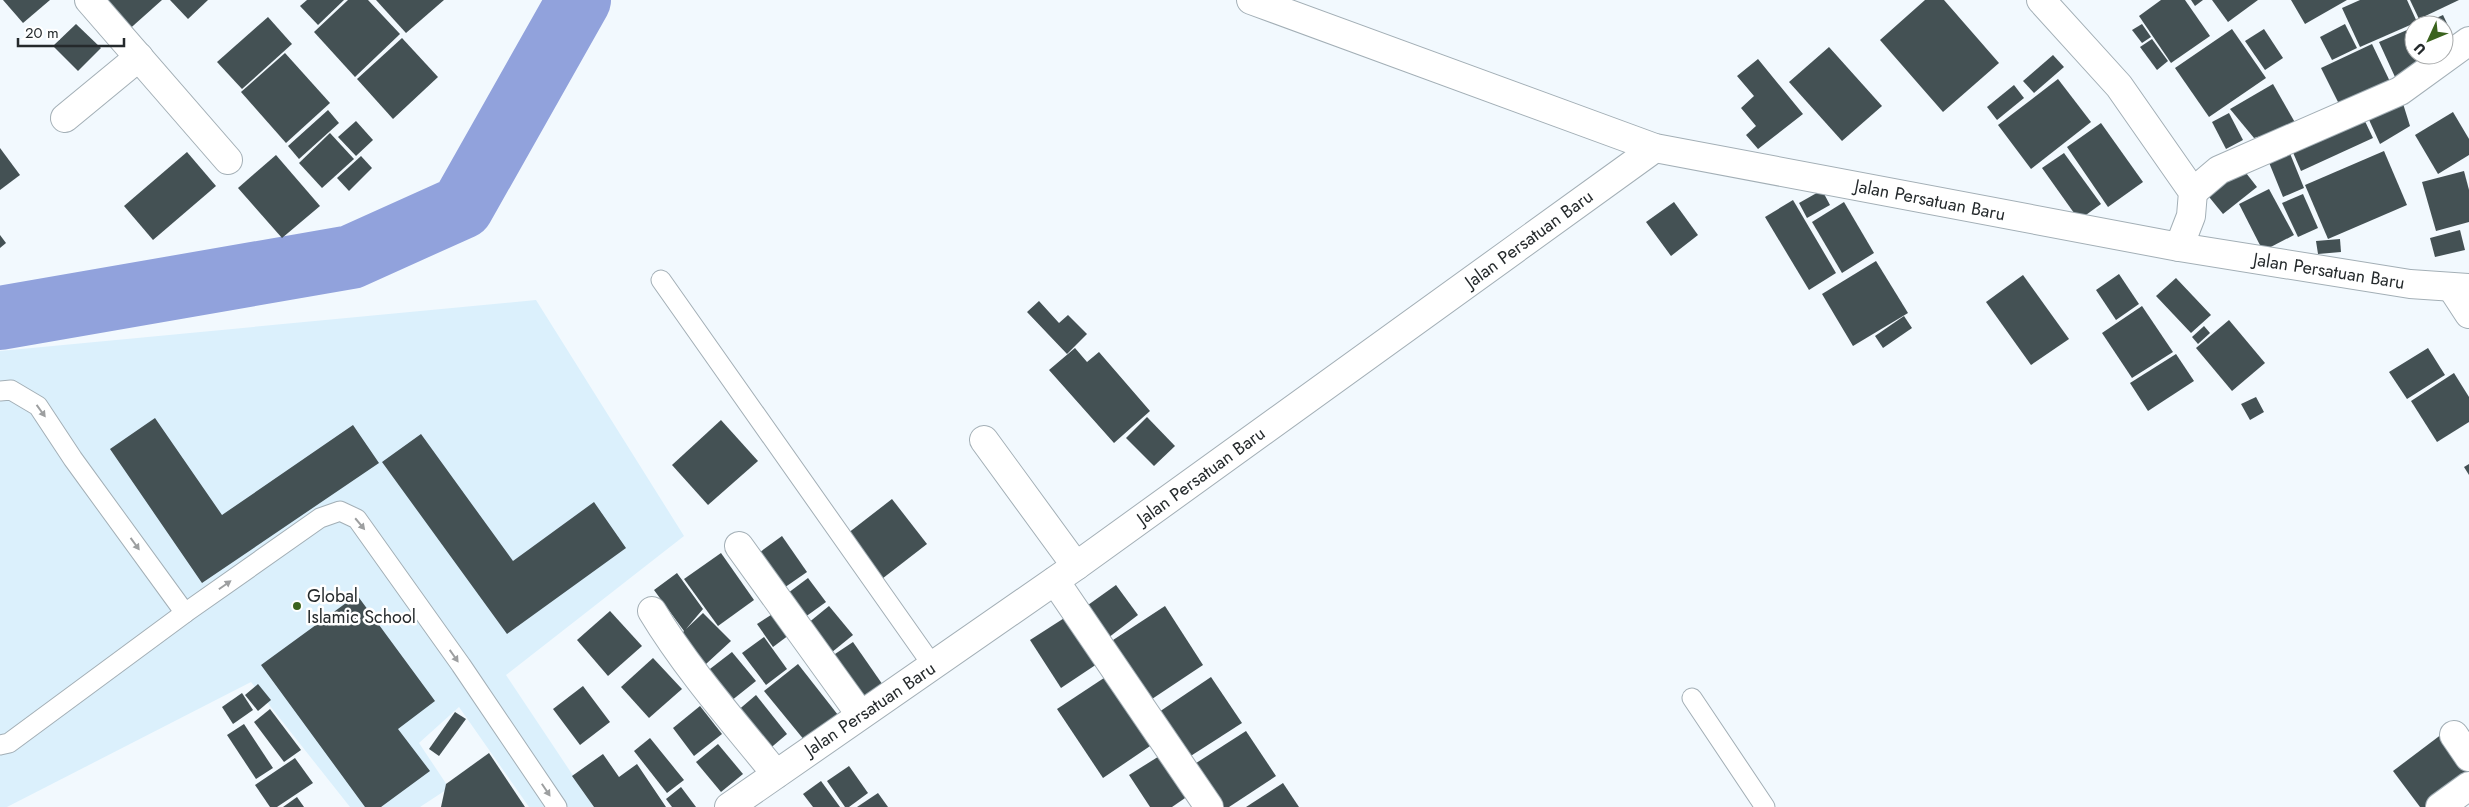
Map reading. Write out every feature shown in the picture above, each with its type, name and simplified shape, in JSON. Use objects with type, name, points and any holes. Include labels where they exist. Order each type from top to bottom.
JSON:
[{"type":"street","points":[[89,0],[228,160]]},
{"type":"street","points":[[1250,0],[1655,148]]},
{"type":"street","points":[[2041,0],[2119,86],[2193,192],[2191,216],[2179,247]]},
{"type":"street","points":[[2193,192],[2219,170],[2400,91],[2469,41]]},
{"type":"street","points":[[65,118],[139,57]]},
{"type":"street","name":"Jalan Persatuan Baru","points":[[729,807],[1065,573],[1655,148],[2179,247],[2410,284],[2460,288]]},
{"type":"street","points":[[2460,288],[2469,314]]},
{"type":"street","points":[[984,440],[1209,807]]},
{"type":"street","points":[[739,546],[860,714]]},
{"type":"street","points":[[652,611],[694,670],[776,774]]},
{"type":"street","points":[[2440,807],[2469,786]]},
{"type":"lane","points":[[661,280],[933,666]]},
{"type":"lane","points":[[0,391],[11,390],[38,406],[73,459],[185,613]]},
{"type":"lane","points":[[0,745],[8,743],[185,613],[320,518],[340,511],[357,519],[557,807]]},
{"type":"lane","points":[[1692,698],[1765,807]]},
{"type":"shaded area","name":"Global Islamic School","points":[[536,300],[684,536],[506,675],[594,807],[529,807],[459,707],[419,743],[449,788],[420,807],[350,807],[251,682],[7,807],[0,807],[0,351]]},
{"type":"building","points":[[3,0],[50,0],[23,23]]},
{"type":"building","points":[[95,0],[162,0],[125,33]]},
{"type":"building","points":[[170,0],[208,0],[188,19]]},
{"type":"building","points":[[307,0],[344,0],[318,25],[300,6]]},
{"type":"building","points":[[348,0],[368,0],[400,34],[355,77],[314,32]]},
{"type":"building","points":[[376,0],[444,0],[406,33]]},
{"type":"building","points":[[1925,0],[1944,0],[1999,63],[1943,112],[1880,40]]},
{"type":"building","points":[[2161,0],[2185,0],[2210,36],[2171,63],[2139,16]]},
{"type":"building","points":[[2191,0],[2203,0],[2195,6]]},
{"type":"building","points":[[2212,0],[2258,0],[2228,22]]},
{"type":"building","points":[[2291,0],[2347,0],[2305,24]]},
{"type":"building","points":[[2360,0],[2407,0],[2414,15],[2404,15],[2404,28],[2360,47],[2342,8]]},
{"type":"building","points":[[2410,0],[2459,0],[2427,15],[2417,15]]},
{"type":"building","points":[[268,17],[292,44],[242,89],[217,62]]},
{"type":"building","points":[[76,24],[101,48],[78,71],[53,46]]},
{"type":"building","points":[[2142,24],[2151,37],[2142,43],[2132,30]]},
{"type":"building","points":[[2345,24],[2357,48],[2332,60],[2320,37]]},
{"type":"building","points":[[2232,29],[2266,78],[2209,117],[2175,68]]},
{"type":"building","points":[[2264,29],[2283,58],[2265,70],[2245,41]]},
{"type":"building","points":[[2404,31],[2404,65],[2417,65],[2395,77],[2379,42]]},
{"type":"building","points":[[402,38],[438,77],[393,119],[357,79]]},
{"type":"building","points":[[2152,39],[2168,61],[2157,70],[2140,47]]},
{"type":"building","points":[[2372,44],[2394,90],[2344,114],[2321,68]]},
{"type":"building","points":[[1829,47],[1882,106],[1842,141],[1789,82]]},
{"type":"building","points":[[285,53],[330,103],[286,143],[241,92]]},
{"type":"building","points":[[2053,55],[2064,67],[2034,93],[2023,81]]},
{"type":"building","points":[[1758,59],[1803,114],[1758,149],[1746,135],[1756,126],[1741,108],[1754,96],[1737,76]]},
{"type":"building","points":[[2058,79],[2091,122],[2031,169],[1998,125]]},
{"type":"building","points":[[2273,84],[2297,126],[2254,138],[2230,109]]},
{"type":"building","points":[[2014,85],[2024,98],[1997,120],[1987,107]]},
{"type":"building","points":[[2400,94],[2410,126],[2380,144],[2365,111]]},
{"type":"building","points":[[328,110],[339,123],[299,159],[288,146]]},
{"type":"building","points":[[2453,112],[2469,139],[2469,155],[2438,174],[2415,135]]},
{"type":"building","points":[[2229,113],[2243,140],[2226,149],[2212,122]]},
{"type":"building","points":[[2362,115],[2373,138],[2301,171],[2291,148]]},
{"type":"building","points":[[356,121],[373,140],[356,156],[338,137]]},
{"type":"building","points":[[2101,123],[2143,182],[2108,207],[2067,147]]},
{"type":"building","points":[[330,133],[354,159],[322,188],[299,163]]},
{"type":"building","points":[[0,148],[20,175],[0,190]]},
{"type":"building","points":[[2289,151],[2304,188],[2283,197],[2268,160]]},
{"type":"building","points":[[2384,151],[2407,205],[2328,239],[2305,185]]},
{"type":"building","points":[[187,152],[216,186],[153,240],[124,206]]},
{"type":"building","points":[[2064,153],[2101,204],[2079,220],[2042,168]]},
{"type":"building","points":[[276,155],[320,206],[282,238],[238,188]]},
{"type":"building","points":[[361,156],[372,168],[349,191],[337,178]]},
{"type":"building","points":[[2239,164],[2257,187],[2223,214],[2205,192]]},
{"type":"building","points":[[2464,171],[2469,190],[2469,222],[2436,231],[2422,182]]},
{"type":"building","points":[[2269,189],[2294,235],[2263,251],[2239,204]]},
{"type":"building","points":[[1822,190],[1830,205],[1807,218],[1799,203]]},
{"type":"building","points":[[2303,194],[2318,228],[2298,237],[2282,203]]},
{"type":"building","points":[[1793,200],[1836,273],[1809,290],[1765,217]]},
{"type":"building","points":[[1674,202],[1698,235],[1671,256],[1646,222]]},
{"type":"building","points":[[1844,202],[1874,253],[1842,273],[1812,222]]},
{"type":"building","points":[[2460,230],[2465,250],[2435,257],[2430,238]]},
{"type":"building","points":[[0,235],[6,243],[0,248]]},
{"type":"building","points":[[2340,239],[2341,252],[2318,254],[2316,241]]},
{"type":"building","points":[[1876,261],[1908,313],[1853,346],[1822,294]]},
{"type":"building","points":[[2119,274],[2139,304],[2116,320],[2096,290]]},
{"type":"building","points":[[2023,275],[2069,339],[2031,365],[1986,302]]},
{"type":"building","points":[[2176,278],[2211,315],[2191,333],[2156,296]]},
{"type":"building","points":[[1039,301],[1059,323],[1068,315],[1087,334],[1067,354],[1027,312]]},
{"type":"building","points":[[2142,306],[2173,352],[2132,378],[2102,333]]},
{"type":"building","points":[[1904,316],[1912,328],[1883,348],[1875,336]]},
{"type":"building","points":[[2229,320],[2265,363],[2232,391],[2196,348]]},
{"type":"building","points":[[2204,326],[2210,333],[2198,344],[2192,337]]},
{"type":"building","points":[[1075,348],[1087,362],[1099,352],[1150,411],[1114,443],[1049,370]]},
{"type":"building","points":[[2428,348],[2445,375],[2407,399],[2389,372]]},
{"type":"building","points":[[2176,354],[2194,381],[2148,411],[2130,383]]},
{"type":"building","points":[[2454,373],[2469,397],[2469,422],[2437,442],[2411,401]]},
{"type":"building","points":[[2256,397],[2264,412],[2250,420],[2241,404]]},
{"type":"building","points":[[1147,417],[1175,446],[1154,466],[1126,438]]},
{"type":"building","points":[[155,418],[222,515],[353,425],[379,463],[202,583],[110,449]]},
{"type":"building","points":[[721,420],[758,461],[708,505],[672,465]]},
{"type":"building","points":[[421,434],[513,561],[594,502],[626,548],[507,634],[382,462]]},
{"type":"building","points":[[2469,464],[2469,475],[2464,467]]},
{"type":"building","points":[[892,499],[927,544],[878,582],[843,537]]},
{"type":"building","points":[[782,536],[807,572],[781,590],[756,555]]},
{"type":"building","points":[[721,553],[754,600],[718,626],[684,579]]},
{"type":"building","points":[[677,573],[703,609],[686,629],[703,613],[731,641],[706,664],[679,637],[684,631],[654,590]]},
{"type":"building","points":[[808,578],[826,602],[801,620],[784,596]]},
{"type":"building","points":[[1116,585],[1138,615],[1104,641],[1081,610]]},
{"type":"building","points":[[357,595],[435,701],[398,729],[430,771],[381,807],[365,807],[261,665]]},
{"type":"building","points":[[829,606],[853,635],[826,657],[802,628]]},
{"type":"building","points":[[1165,606],[1203,665],[1149,701],[1110,642]]},
{"type":"building","points":[[610,611],[642,646],[608,676],[577,640]]},
{"type":"building","points":[[774,613],[789,635],[773,647],[757,624]]},
{"type":"building","points":[[1069,615],[1100,662],[1061,688],[1030,640]]},
{"type":"building","points":[[764,637],[787,669],[766,685],[742,653]]},
{"type":"building","points":[[853,642],[885,688],[858,707],[826,660]]},
{"type":"building","points":[[732,652],[756,681],[726,705],[706,672]]},
{"type":"building","points":[[653,658],[682,689],[649,718],[621,687]]},
{"type":"building","points":[[798,664],[838,715],[805,741],[764,691]]},
{"type":"building","points":[[1110,674],[1156,742],[1103,778],[1057,709]]},
{"type":"building","points":[[1211,677],[1242,723],[1186,759],[1156,714]]},
{"type":"building","points":[[258,684],[271,700],[258,711],[245,695]]},
{"type":"building","points":[[583,686],[610,722],[580,745],[553,709]]},
{"type":"building","points":[[242,693],[253,710],[233,724],[222,707]]},
{"type":"building","points":[[756,695],[787,734],[767,751],[736,712]]},
{"type":"building","points":[[700,706],[722,734],[694,756],[673,728]]},
{"type":"building","points":[[270,709],[301,750],[284,762],[254,722]]},
{"type":"building","points":[[455,712],[466,719],[439,756],[429,749]]},
{"type":"building","points":[[244,724],[273,768],[256,779],[227,735]]},
{"type":"building","points":[[1246,731],[1276,776],[1229,807],[1216,807],[1190,767]]},
{"type":"building","points":[[2442,734],[2469,770],[2469,780],[2432,807],[2420,807],[2393,771]]},
{"type":"building","points":[[650,738],[684,780],[667,793],[634,751]]},
{"type":"building","points":[[718,744],[743,774],[721,792],[696,762]]},
{"type":"building","points":[[489,753],[525,807],[441,807],[446,784]]},
{"type":"building","points":[[603,754],[619,777],[637,764],[666,807],[594,807],[572,776]]},
{"type":"building","points":[[1161,755],[1188,796],[1172,807],[1150,807],[1129,775]]},
{"type":"building","points":[[295,758],[313,783],[277,807],[270,807],[255,785]]},
{"type":"building","points":[[849,766],[868,793],[849,807],[845,807],[827,781]]},
{"type":"building","points":[[821,781],[840,807],[813,807],[803,794]]},
{"type":"building","points":[[1283,783],[1299,807],[1246,807]]},
{"type":"building","points":[[681,787],[696,807],[672,807],[666,799]]},
{"type":"building","points":[[878,793],[888,807],[857,807]]},
{"type":"building","points":[[297,797],[304,807],[283,807]]},
{"type":"waterway","points":[[0,318],[351,257],[462,207],[579,0]]},
{"type":"place","name":"Global Islamic School","points":[[297,606]]}]
